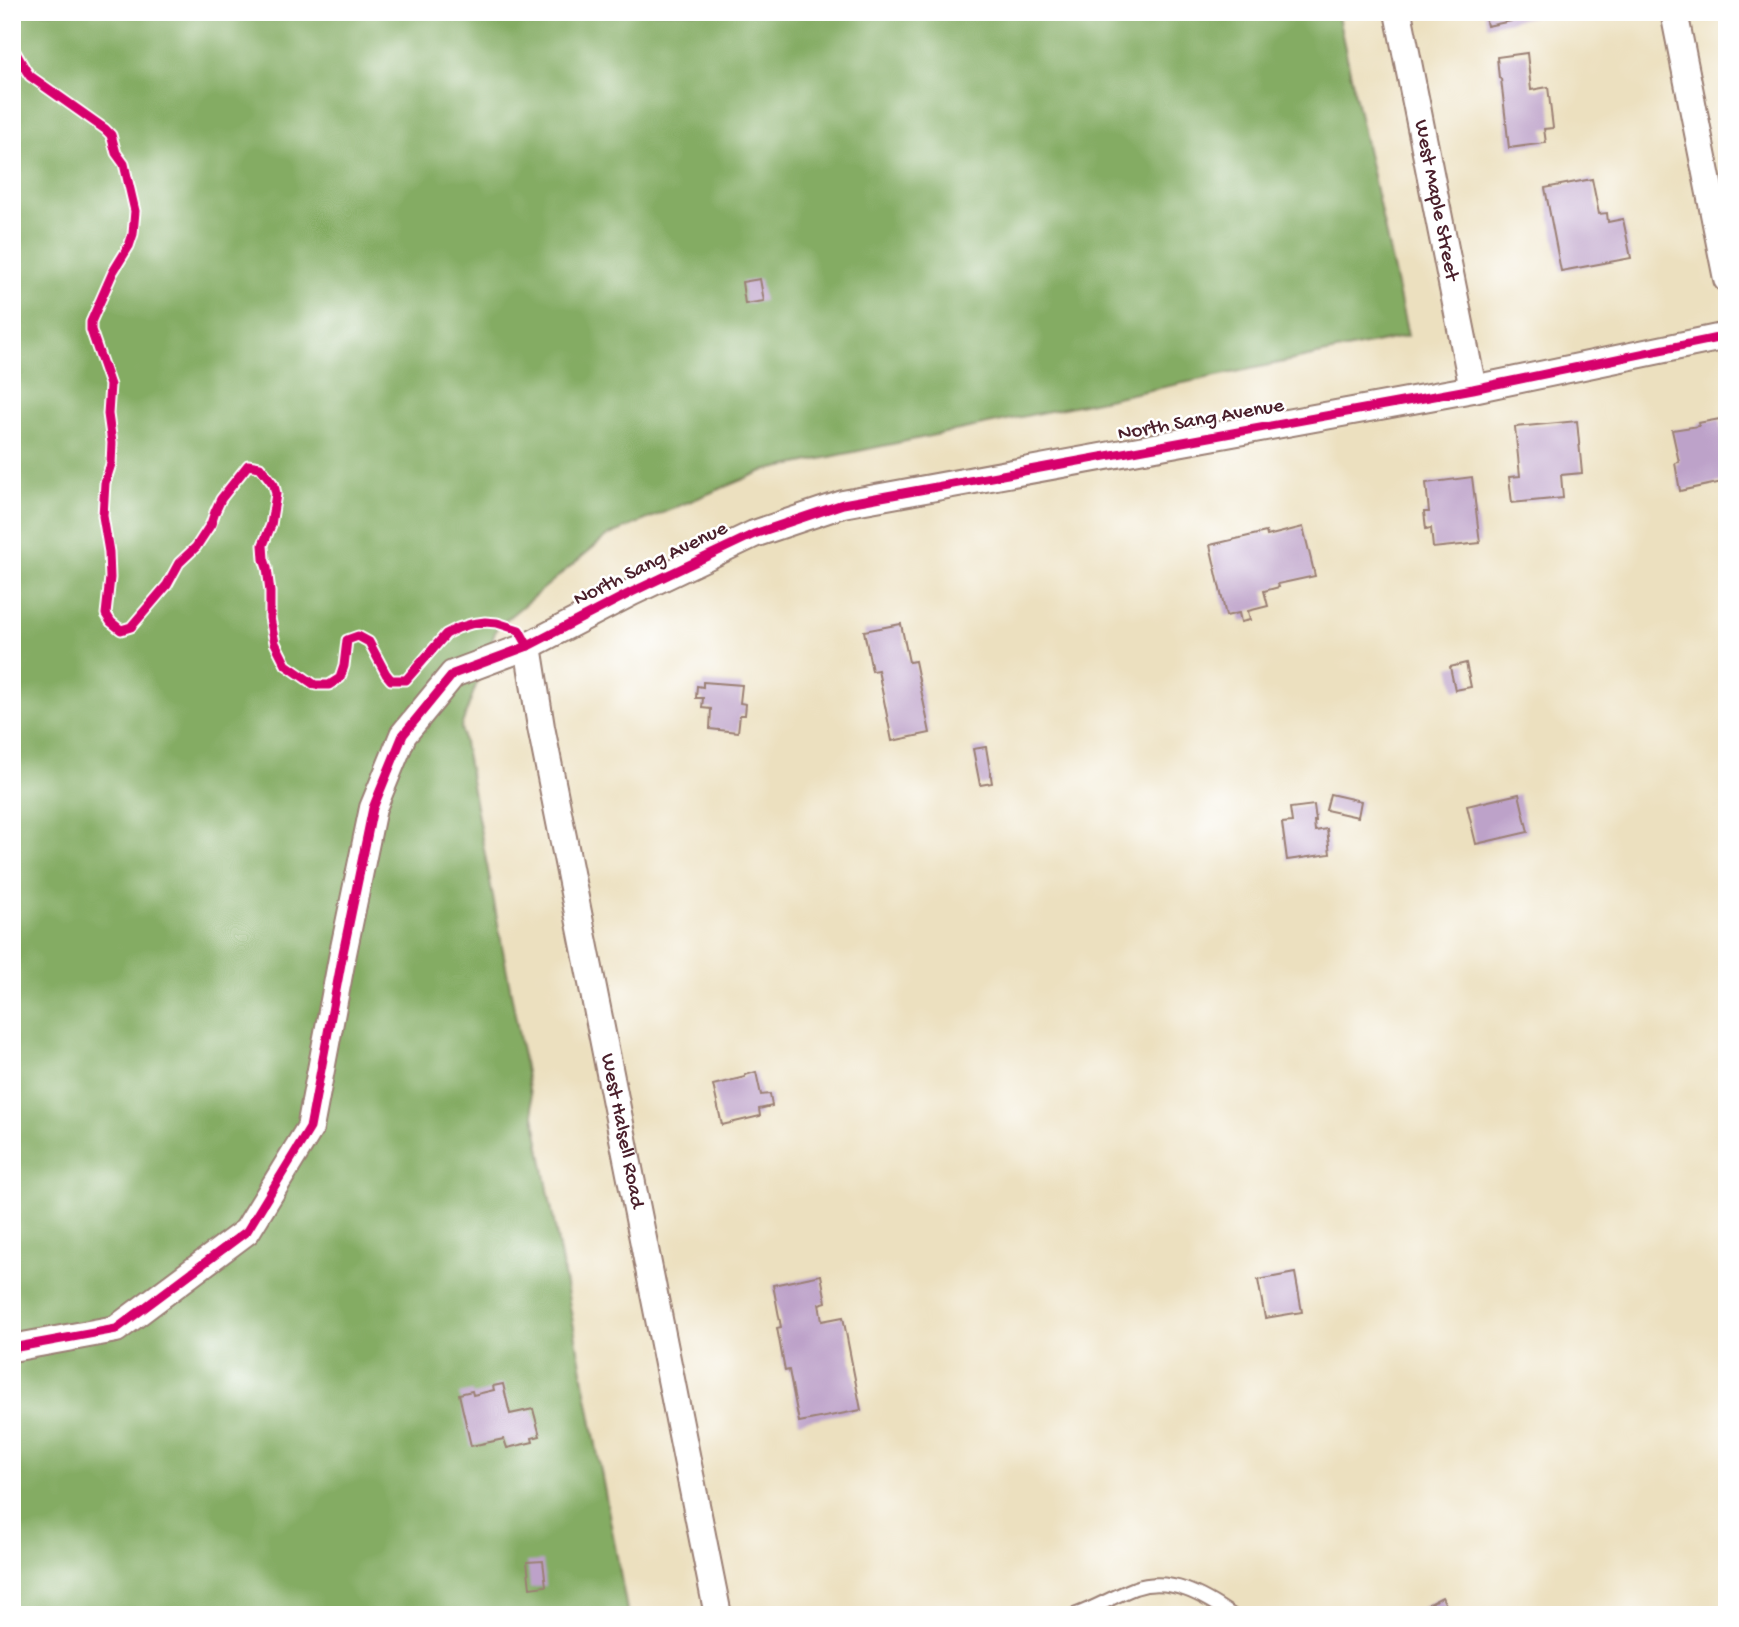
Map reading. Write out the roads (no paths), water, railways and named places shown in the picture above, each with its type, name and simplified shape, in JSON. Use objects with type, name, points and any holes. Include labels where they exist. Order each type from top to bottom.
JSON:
[{"type":"street","name":"West Maple Street","points":[[1398,12],[1473,389]]},
{"type":"street","points":[[1674,12],[1727,279]]},
{"type":"street","name":"North Sang Avenue","points":[[12,1348],[116,1329],[247,1231],[310,1128],[373,808],[403,735],[453,674],[528,646],[632,592],[754,534],[843,505],[1473,389],[1727,336]]},
{"type":"street","name":"West Halsell Road","points":[[528,646],[541,727],[718,1615]]},
{"type":"lane","points":[[1073,1615],[1136,1588],[1157,1584],[1178,1586],[1210,1600],[1232,1615]]}]
